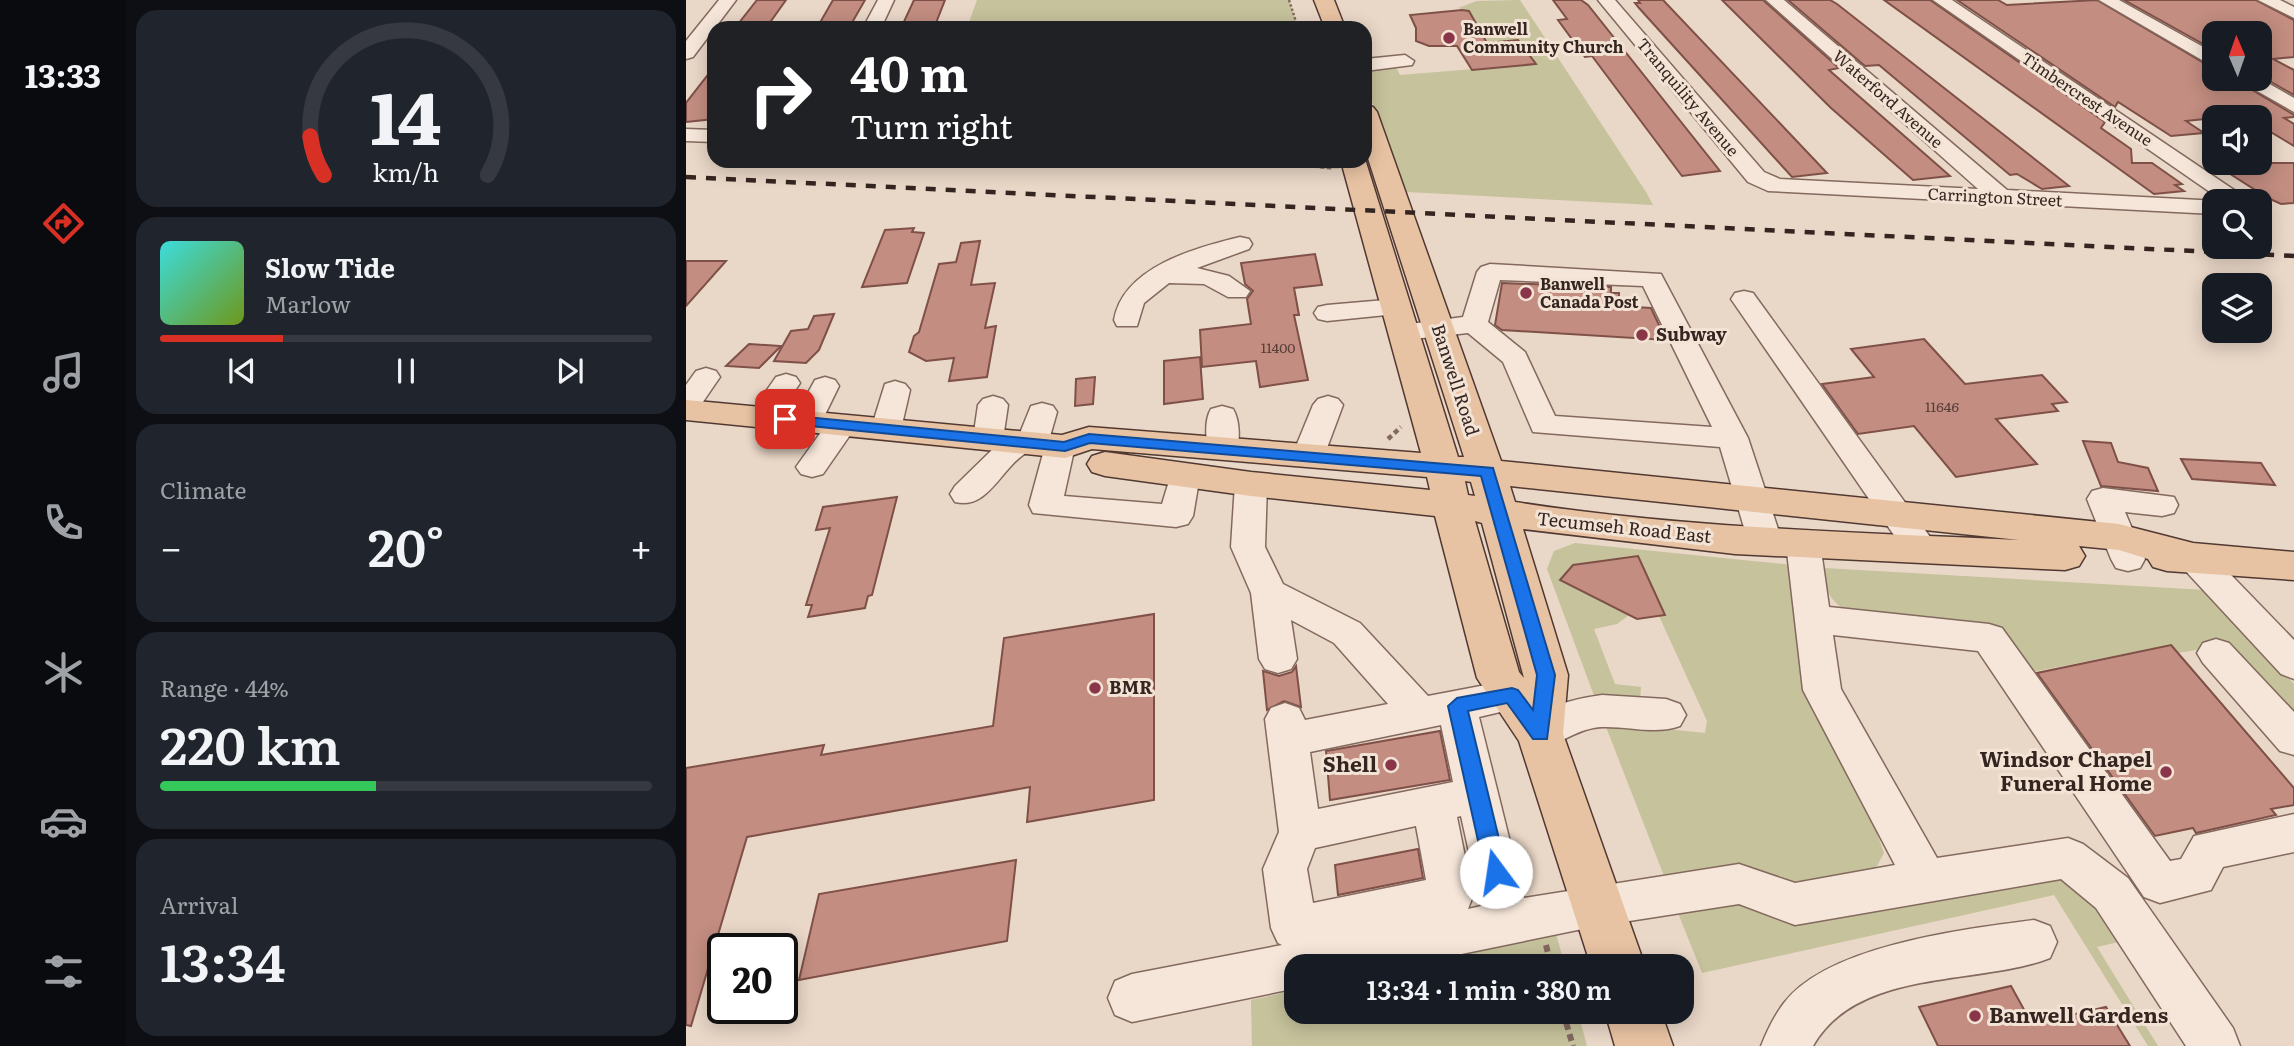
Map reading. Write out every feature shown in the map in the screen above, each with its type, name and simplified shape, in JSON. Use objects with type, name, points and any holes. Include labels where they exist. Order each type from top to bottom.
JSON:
[{"type":"main road","points":[[1324,0],[1332,21]]},
{"type":"main road","name":"Banwell Road","points":[[1372,133],[1487,472],[1546,675],[1526,714]]},
{"type":"main road","name":"Banwell Road","points":[[1348,168],[1401,319],[1499,678],[1526,714],[1614,954]]},
{"type":"main road","name":"Tecumseh Road East","points":[[686,408],[886,429],[1034,438],[1089,438],[1129,430],[1222,432],[1308,456],[1447,486],[1499,514],[1765,541],[1921,549],[2123,548]]},
{"type":"main road","name":"Tecumseh Road East","points":[[1034,438],[1072,459],[1251,484],[1447,486],[1487,472],[1896,514],[2123,548],[2294,566]]},
{"type":"main road","points":[[1637,1024],[1644,1046]]},
{"type":"street","points":[[712,21],[729,0]]},
{"type":"street","points":[[876,21],[886,0]]},
{"type":"street","name":"Tranquility Avenue","points":[[1605,0],[1756,177],[1776,186]]},
{"type":"street","name":"Waterford Avenue","points":[[1774,0],[2001,197]]},
{"type":"street","name":"Timbercrest Avenue","points":[[1941,0],[2208,189]]},
{"type":"street","points":[[2107,0],[2202,54]]},
{"type":"street","points":[[2266,0],[2294,13]]},
{"type":"street","points":[[686,53],[707,27]]},
{"type":"street","points":[[1372,64],[1405,61]]},
{"type":"street","points":[[2267,91],[2294,106]]},
{"type":"street","points":[[686,135],[707,136]]},
{"type":"street","name":"Carrington Street","points":[[1776,186],[2001,197],[2202,201]]},
{"type":"street","points":[[1127,320],[1131,300],[1166,276],[1216,249],[1240,244]]},
{"type":"street","points":[[1474,324],[1490,272],[1652,279],[1734,438],[1765,541]]},
{"type":"street","points":[[1166,276],[1201,274],[1219,278],[1237,291]]},
{"type":"street","points":[[1744,299],[1921,549]]},
{"type":"street","points":[[1327,313],[1401,319],[1438,328],[1474,324],[1516,358],[1544,425],[1734,438]]},
{"type":"street","points":[[686,408],[706,377]]},
{"type":"street","points":[[763,417],[786,383]]},
{"type":"street","points":[[807,422],[825,386]]},
{"type":"street","points":[[886,429],[895,390]]},
{"type":"street","points":[[993,405],[1034,438],[1045,505],[1176,516],[1184,475]]},
{"type":"street","points":[[1308,456],[1328,405]]},
{"type":"street","points":[[812,467],[842,425]]},
{"type":"street","points":[[966,494],[1034,438]]},
{"type":"street","points":[[1251,484],[1248,547],[1269,593],[1278,659]]},
{"type":"street","points":[[2123,548],[2103,499],[2162,505]]},
{"type":"street","points":[[1803,543],[1822,690],[1926,880]]},
{"type":"street","points":[[2193,556],[2278,631],[2294,664]]},
{"type":"street","points":[[1269,593],[1347,633],[1438,710],[1478,795],[1508,923]]},
{"type":"street","points":[[1813,619],[1989,638],[2166,891]]},
{"type":"street","points":[[2216,653],[2294,739]]},
{"type":"street","points":[[1433,804],[1451,896],[1294,928],[1285,869],[1300,832],[1287,729],[1438,710],[1575,715],[1602,711],[1666,715]]},
{"type":"street","points":[[1300,832],[1478,795]]},
{"type":"street","points":[[2112,893],[2166,891],[2195,876],[2209,850],[2294,833]]},
{"type":"street","points":[[1132,998],[1597,905],[1739,884],[1795,904],[2068,858],[2112,893],[2215,1046]]},
{"type":"street","points":[[1786,1046],[1800,1018],[1835,989],[1905,965],[2034,942]]},
{"type":"path","points":[[1289,0],[1296,21]]},
{"type":"path","points":[[1567,1024],[1573,1046]]},
{"type":"shaded area","points":[[977,0],[1289,0],[1296,21],[970,21]]},
{"type":"shaded area","points":[[1520,0],[1653,205],[1407,192],[1372,102],[1372,67],[1394,64],[1400,75],[1535,64],[1487,43],[1469,11],[1458,8],[1477,1]]},
{"type":"shaded area","points":[[1575,543],[1793,565],[1804,693],[1874,825],[1884,853],[1873,873],[1811,886],[1666,881],[1606,727],[1619,724],[1705,733],[1707,721],[1659,616],[1665,615],[1639,556],[1573,565],[1564,582],[1629,615],[1617,624],[1594,629],[1615,684],[1641,687],[1640,700],[1596,701],[1547,569],[1554,551]]},
{"type":"shaded area","points":[[1824,568],[2206,590],[2294,684],[2294,722],[2225,645],[2178,653],[2171,645],[2027,673],[2013,654],[1848,612],[1836,603],[1829,593]]},
{"type":"shaded area","points":[[2035,873],[2070,878],[2127,940],[2097,947],[2158,1046],[2148,1046],[2054,895],[1702,973],[1678,913],[1746,903],[1779,919],[1807,923]]},
{"type":"shaded area","points":[[1556,934],[1562,954],[1464,954]]},
{"type":"shaded area","points":[[1284,993],[1284,1024],[1581,1024],[1587,1046],[1252,1046],[1251,1000]]},
{"type":"building","points":[[757,0],[786,0],[771,21],[740,21]]},
{"type":"building","points":[[833,0],[865,0],[853,21],[821,21]]},
{"type":"building","points":[[914,0],[945,0],[937,21],[904,21]]},
{"type":"building","points":[[1553,0],[1581,0],[1588,5],[1720,171],[1682,176],[1592,56],[1585,57],[1558,20],[1567,19]]},
{"type":"building","points":[[1638,0],[1663,0],[1827,173],[1792,177],[1639,8],[1635,3],[1640,3]]},
{"type":"building","points":[[1722,0],[1763,0],[1839,68],[1829,70],[1950,176],[1913,180],[1831,108]]},
{"type":"building","points":[[1788,0],[1830,0],[1837,4],[2069,186],[2042,189],[2017,174],[2010,175],[1879,65],[1865,66]]},
{"type":"building","points":[[1884,0],[1930,0],[2105,122],[2101,128],[2131,149],[2132,163],[2152,163],[2182,184],[2175,185],[2184,191],[2154,194]]},
{"type":"building","points":[[1957,0],[1998,0],[2007,5],[2097,0],[2202,62],[2202,91],[2254,91],[2294,115],[2284,118],[2294,124],[2294,146],[2272,133],[2272,105],[2202,105],[2202,119],[2186,121],[2202,133],[2171,136],[2118,102],[2115,107]]},
{"type":"building","points":[[2124,0],[2256,0],[2294,20],[2294,57],[2273,59],[2294,70],[2294,95],[2272,82],[2272,21],[2202,21],[2202,43]]},
{"type":"building","name":"Banwell Community Church","points":[[1469,11],[1487,43],[1518,40],[1536,64],[1472,70],[1457,46],[1429,46],[1416,41],[1416,28],[1410,15]]},
{"type":"building","points":[[707,76],[707,120],[686,122],[686,103]]},
{"type":"building","points":[[2272,163],[2294,163],[2294,203],[2281,204],[2272,200],[2272,189],[2254,189],[2232,175],[2272,175]]},
{"type":"building","points":[[914,228],[912,232],[924,233],[907,283],[862,287],[885,230]]},
{"type":"building","points":[[980,241],[971,285],[995,283],[985,328],[996,326],[987,377],[949,381],[954,358],[926,361],[909,352],[914,336],[919,332],[939,264],[956,262],[961,243]]},
{"type":"building","points":[[1315,254],[1322,285],[1294,288],[1299,315],[1294,315],[1308,380],[1260,387],[1256,361],[1202,367],[1200,330],[1251,324],[1247,299],[1253,291],[1245,284],[1241,263]]},
{"type":"building","points":[[686,261],[726,261],[686,306]]},
{"type":"building","points":[[1502,283],[1611,287],[1611,293],[1619,293],[1619,306],[1651,308],[1666,340],[1502,330],[1495,325]]},
{"type":"building","points":[[834,314],[819,350],[806,363],[774,361],[791,331],[808,329],[814,316]]},
{"type":"building","points":[[1924,339],[1965,384],[2042,375],[2067,402],[2052,404],[2058,411],[1996,419],[2037,464],[1956,477],[1914,426],[1858,434],[1822,384],[1874,377],[1851,349]]},
{"type":"building","points":[[749,344],[781,346],[759,368],[726,366]]},
{"type":"building","points":[[1200,357],[1203,399],[1164,404],[1164,361]]},
{"type":"building","points":[[1095,377],[1093,404],[1075,406],[1076,379]]},
{"type":"building","points":[[2083,441],[2111,443],[2118,462],[2148,468],[2158,491],[2101,486]]},
{"type":"building","points":[[2181,459],[2261,463],[2275,485],[2192,479]]},
{"type":"building","points":[[897,497],[872,595],[868,596],[865,608],[808,617],[812,605],[806,605],[830,528],[816,530],[823,507]]},
{"type":"building","points":[[1638,556],[1665,615],[1637,619],[1560,580],[1573,565]]},
{"type":"building","points":[[1154,614],[1154,800],[1027,822],[1030,787],[747,837],[719,933],[707,933],[707,972],[691,1026],[686,1025],[686,768],[824,745],[821,755],[993,726],[1004,638]]},
{"type":"building","name":"Windsor Chapel Funeral Home","points":[[2171,645],[2294,788],[2294,805],[2271,809],[2276,815],[2196,833],[2193,828],[2155,836],[2037,673]]},
{"type":"building","points":[[1296,666],[1301,707],[1284,701],[1267,710],[1263,671],[1279,676],[1292,672]]},
{"type":"building","name":"Shell","points":[[1440,731],[1450,780],[1330,800],[1326,751]]},
{"type":"building","points":[[1418,849],[1423,878],[1338,895],[1335,865]]},
{"type":"building","points":[[1016,860],[1007,941],[799,980],[819,894]]},
{"type":"building","name":"Banwell Gardens","points":[[2011,986],[2032,1024],[2106,1007],[2130,1046],[1938,1046],[1919,1007]]},
{"type":"railway","points":[[686,177],[2294,256]]},
{"type":"place","name":"Banwell Community Church","points":[[1449,38]]},
{"type":"place","name":"Banwell Canada Post","points":[[1526,293]]},
{"type":"place","name":"Subway","points":[[1642,335]]},
{"type":"place","name":"BMR","points":[[1095,688]]},
{"type":"place","name":"Shell","points":[[1391,765]]},
{"type":"place","name":"Windsor Chapel Funeral Home","points":[[2166,772]]},
{"type":"place","name":"Banwell Gardens","points":[[1975,1016]]},
{"type":"route","points":[[785,419],[1065,447],[1089,438],[1487,472],[1546,675],[1540,734],[1512,695],[1457,706],[1496,872]]}]
